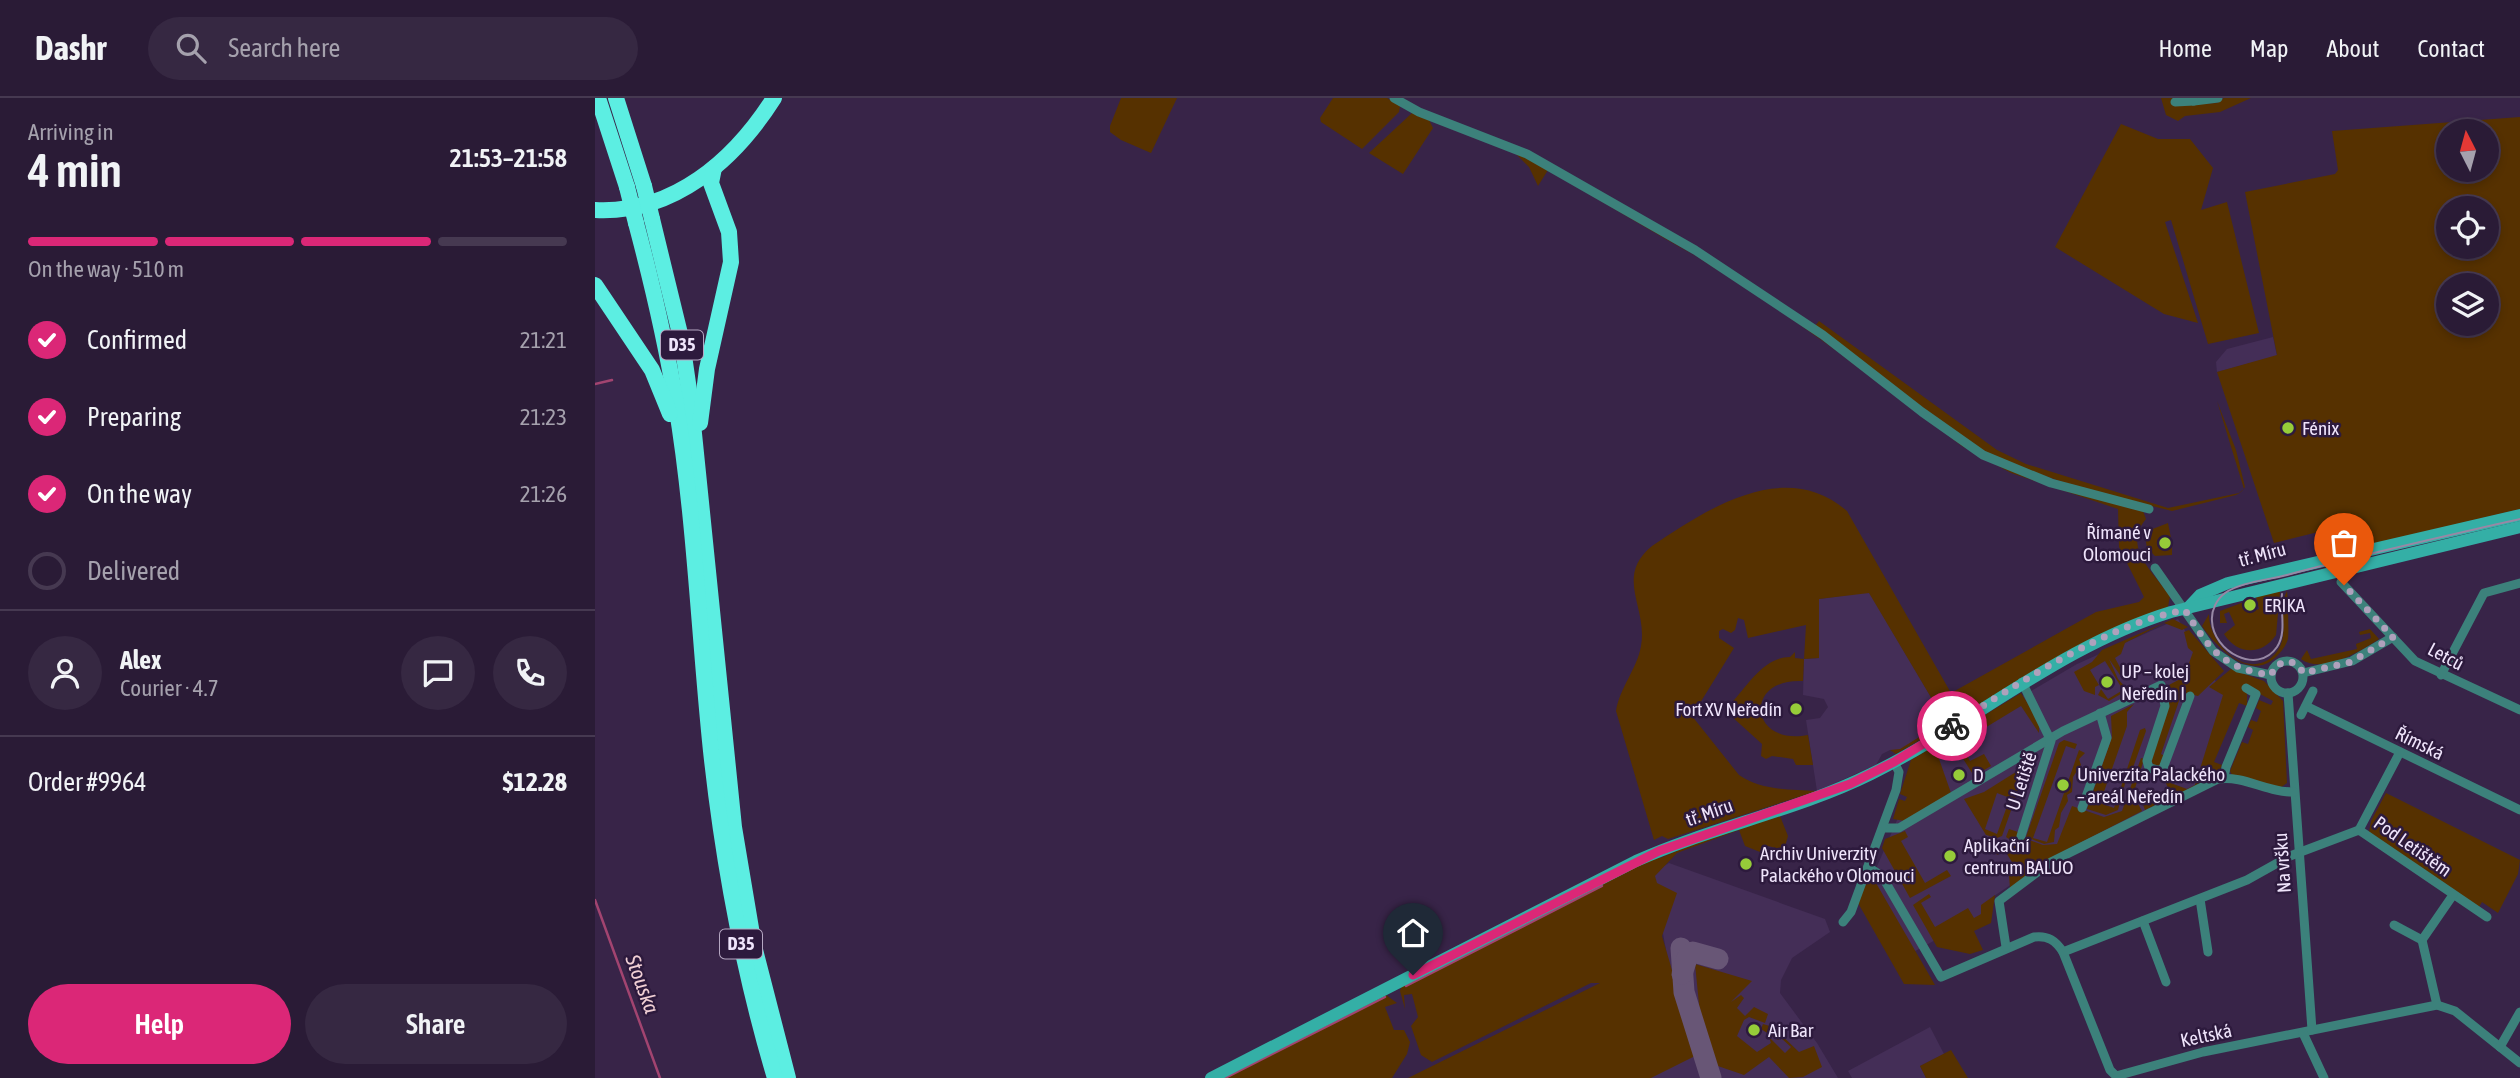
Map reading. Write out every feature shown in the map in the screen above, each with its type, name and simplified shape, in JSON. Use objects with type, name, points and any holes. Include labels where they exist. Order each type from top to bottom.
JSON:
[{"type":"highway","name":"D35","points":[[598,98],[627,187],[644,221],[682,342],[700,474],[736,845],[754,946],[788,1078]]},
{"type":"highway","name":"D35","points":[[615,98],[644,186],[644,221],[683,460],[718,808],[742,950],[775,1078]]},
{"type":"highway","points":[[595,210],[630,209],[655,203],[678,193],[714,168],[744,139],[774,98]]},
{"type":"highway","points":[[700,474],[704,385],[731,262],[729,232],[711,183],[714,168]]},
{"type":"highway","points":[[595,285],[652,370],[664,397],[683,460]]},
{"type":"main road","name":"tř. Míru","points":[[2185,610],[2200,595],[2228,583],[2520,515]]},
{"type":"main road","name":"tř. Míru","points":[[1210,1078],[1636,861],[1687,840],[1843,787],[1894,762],[2022,682],[2113,636],[2166,614],[2520,527]]},
{"type":"street","points":[[1394,98],[1419,112],[1527,154],[1704,256],[1823,335],[1922,412],[1983,454],[2039,479],[2149,509]]},
{"type":"street","points":[[2175,103],[2218,98]]},
{"type":"street","points":[[2155,568],[2206,644],[2223,659],[2241,669],[2271,675]]},
{"type":"street","name":"Letců","points":[[2341,582],[2415,661],[2520,710]]},
{"type":"street","points":[[2441,675],[2484,593],[2520,583]]},
{"type":"street","points":[[2303,673],[2351,662],[2393,637]]},
{"type":"street","points":[[2287,661],[2299,666],[2303,673],[2300,687],[2288,693],[2274,687],[2271,675],[2276,665],[2287,661]]},
{"type":"street","name":"U Letiště","points":[[2021,836],[2049,755],[2051,737],[2022,682]]},
{"type":"street","name":"U Letiště","points":[[1883,828],[1899,828],[2051,737],[2161,685],[2165,706],[2147,761],[2149,768],[2162,771],[2190,696]]},
{"type":"street","points":[[2224,778],[2225,767],[2256,694],[2246,688]]},
{"type":"street","name":"Římská","points":[[2313,691],[2303,710],[2400,752],[2520,810]]},
{"type":"street","name":"Na vršku","points":[[2288,693],[2307,1032]]},
{"type":"street","points":[[2082,808],[2107,738],[2100,713]]},
{"type":"street","points":[[2359,830],[2400,752]]},
{"type":"street","points":[[1843,922],[1851,912],[1883,828],[1899,776],[1894,762]]},
{"type":"street","points":[[2007,947],[2001,929],[2001,899],[2051,862],[2150,810],[2224,778],[2294,792]]},
{"type":"street","name":"Pod Letištěm","points":[[2063,952],[2247,880],[2299,852],[2359,830],[2487,917]]},
{"type":"street","points":[[1868,867],[1882,876],[1941,976],[2007,947],[2043,936],[2052,939],[2063,952]]},
{"type":"street","name":"Pod Letištěm","points":[[2422,940],[2453,895]]},
{"type":"street","points":[[2200,899],[2208,952]]},
{"type":"street","points":[[2143,921],[2166,982]]},
{"type":"street","points":[[2394,925],[2422,940],[2437,1005],[2455,1011],[2520,1063]]},
{"type":"street","name":"Keltská","points":[[2063,952],[2110,1070],[2116,1076],[2203,1052],[2437,1005]]},
{"type":"street","points":[[2500,1047],[2520,1012]]},
{"type":"street","points":[[2307,1032],[2324,1078]]},
{"type":"shaded area","points":[[1121,98],[1177,98],[1151,153],[1121,140],[1110,132]]},
{"type":"shaded area","points":[[1333,98],[1387,98],[1400,106],[1399,112],[1362,149],[1321,122],[1320,118]]},
{"type":"shaded area","points":[[2161,98],[2184,98],[2199,104],[2217,103],[2224,98],[2251,98],[2220,112],[2185,116],[2178,121],[2166,115]]},
{"type":"shaded area","points":[[1412,113],[1429,120],[1433,128],[1403,174],[1369,153]]},
{"type":"shaded area","points":[[2520,117],[2520,509],[2332,554],[2327,550],[2322,531],[2274,543],[2217,372],[2277,355],[2245,192],[2335,174],[2338,170],[2332,131],[2436,123],[2436,182],[2499,182],[2499,119],[2493,119]]},
{"type":"shaded area","points":[[2121,124],[2158,139],[2190,139],[2213,168],[2201,210],[2227,202],[2259,333],[2208,344],[2171,220],[2165,222],[2198,323],[2164,314],[2055,247]]},
{"type":"shaded area","points":[[1513,151],[1571,181],[1699,258],[1548,170],[1538,186],[1529,167]]},
{"type":"shaded area","points":[[1769,302],[1786,313],[1841,355]]},
{"type":"shaded area","points":[[1819,321],[1997,450],[2026,464],[2168,508],[2239,493],[2243,489],[2240,493],[2236,495],[2172,511],[2080,488],[2001,461],[1966,440],[1815,326]]},
{"type":"shaded area","points":[[2273,337],[2277,356],[2217,372],[2216,362],[2227,349]]},
{"type":"shaded area","points":[[1841,355],[1982,457],[2030,479],[2143,511],[2146,519],[2139,529],[2139,549],[2143,559],[2170,596],[2168,607],[2070,652],[1896,754],[1890,750],[1900,749],[1945,721],[1869,593],[1819,599],[1819,658],[1804,659],[1806,625],[1748,638],[1744,620],[1738,618],[1735,630],[1731,633],[1723,629],[1719,631],[1719,638],[1734,648],[1692,716],[1739,775],[1767,787],[1817,791],[1668,839],[1662,836],[1654,840],[1616,711],[1641,646],[1635,569],[1652,546],[1722,504],[1747,494],[1798,488],[1823,495],[1847,511],[1951,693],[2096,612],[2139,602],[2144,597],[2119,547],[2118,509],[2011,473],[1962,446]]},
{"type":"shaded area","points":[[2217,401],[2236,450],[2244,489]]},
{"type":"shaded area","points":[[2168,523],[2171,538],[2165,540],[2166,544],[2172,543],[2172,555],[2155,556],[2147,548],[2145,536],[2150,530]]},
{"type":"shaded area","points":[[2287,591],[2288,639],[2280,653],[2266,664],[2256,666],[2235,659],[2225,652],[2216,644],[2202,626],[2209,614],[2215,637],[2231,656],[2253,664],[2264,662],[2275,654],[2283,639],[2283,606]]},
{"type":"shaded area","points":[[1869,592],[1945,721],[1900,750],[1890,750],[1882,754],[1876,765],[1817,791],[1806,720],[1820,718],[1828,707],[1824,699],[1803,695],[1804,659],[1819,658],[1819,599]]},
{"type":"shaded area","points":[[2280,592],[2276,635],[2264,647],[2250,650],[2242,649],[2229,641],[2224,634],[2235,625],[2229,612],[2224,614],[2227,623],[2220,623],[2220,611],[2244,602],[2249,612],[2259,609],[2256,597]]},
{"type":"shaded area","points":[[2173,619],[2188,627],[2182,630],[2164,623],[2125,643],[2121,654],[2115,658],[2123,673],[2120,675],[2109,659],[2118,679],[2126,688],[2124,692],[2109,701],[2098,695],[2101,689],[2108,699],[2123,690],[2105,661],[2090,670],[2099,685],[2095,687],[2095,695],[2084,691],[2074,672],[2092,662],[2102,650]]},
{"type":"shaded area","name":"Univerzita Palackého – areál Neředín","points":[[2178,619],[2233,710],[2204,781],[2048,860],[1994,896],[1981,907],[1981,915],[1908,955],[1869,885],[1926,753],[2077,664]]},
{"type":"shaded area","points":[[2370,629],[2379,639],[2341,660],[2320,664],[2301,659],[2307,650],[2311,659],[2357,649],[2356,644],[2371,638],[2370,633],[2360,635],[2359,632]]},
{"type":"shaded area","points":[[2189,630],[2224,671],[2198,696],[2182,692],[2161,754],[2166,757],[2160,766],[2154,765],[2150,760],[2168,705],[2167,686],[2184,677],[2193,652],[2188,648],[2184,632]]},
{"type":"shaded area","points":[[1795,652],[1795,658],[1804,659],[1803,681],[1784,683],[1770,690],[1763,700],[1761,711],[1765,722],[1774,731],[1788,736],[1808,735],[1813,765],[1796,765],[1793,759],[1772,756],[1766,759],[1761,756],[1762,744],[1730,715],[1729,706],[1759,672],[1773,661],[1790,657]]},
{"type":"shaded area","points":[[2231,669],[2264,681],[2283,701],[2287,783],[2280,788],[2232,775],[2230,771],[2242,742],[2248,744],[2253,730],[2248,727],[2251,720],[2257,722],[2261,711],[2256,708],[2259,700],[2271,705],[2273,701],[2247,687],[2247,706],[2239,703],[2214,762],[2222,765],[2217,776],[2145,810],[2142,802],[2169,790],[2165,781],[2187,789],[2195,785],[2223,695],[2209,687]]},
{"type":"shaded area","points":[[2021,693],[2039,721],[2039,733],[2021,706],[1960,743],[1970,761],[1984,754],[1991,766],[1974,776],[1955,746],[1938,756],[1951,793],[1905,821],[1893,819],[1899,799],[1905,801],[1907,797],[1900,794],[1911,760]]},
{"type":"shaded area","points":[[2134,704],[2127,712],[2127,726],[2100,803],[2114,808],[2140,730],[2145,728],[2118,810],[2106,815],[2087,809],[2112,737],[2111,716]]},
{"type":"shaded area","points":[[2064,740],[2077,744],[2075,749],[2066,746],[2033,838],[2047,842],[2079,750],[2085,753],[2079,759],[2081,765],[2073,777],[2072,792],[2067,795],[2068,801],[2061,813],[2059,827],[2055,830],[2054,842],[2044,844],[2026,837],[2059,743]]},
{"type":"shaded area","points":[[2141,758],[2144,759],[2133,795],[2142,811],[2047,860],[2010,888],[2009,875],[2004,867],[2012,862],[2005,851],[1997,855],[1992,846],[1998,843],[2010,847],[2012,841],[2006,837],[2009,829],[2018,832],[2018,836],[2043,845],[2057,844],[2072,806],[2104,817],[2122,811]]},
{"type":"shaded area","points":[[2027,765],[2002,836],[1997,838],[1986,835],[1964,799],[1984,792]],"holes":[[[1997,793],[2010,798],[1997,834],[1985,829]]]},
{"type":"shaded area","points":[[2386,793],[2520,860],[2518,874],[2498,913],[2482,902],[2479,907],[2369,832],[2371,821]]},
{"type":"shaded area","points":[[1780,816],[1788,836],[1784,850],[1768,846],[1765,854],[1745,846],[1739,830],[1677,853],[1655,876],[1657,883],[1677,893],[1662,936],[1697,1055],[1651,1078],[1408,1078],[1600,983],[1591,983],[1432,1062],[1421,1055],[1411,1026],[1418,1017],[1412,994],[1404,995],[1405,1009],[1400,991],[1402,985],[1659,855],[1660,858],[1703,840]]},
{"type":"shaded area","points":[[1905,831],[1908,837],[1901,841],[1925,883],[1947,870],[1951,876],[1910,898],[1882,848],[1885,839]]},
{"type":"shaded area","points":[[1669,863],[1825,919],[1830,932],[1792,958],[1781,980],[1780,993],[1817,1043],[1838,1078],[1596,1078],[1681,1032],[1652,873]]},
{"type":"shaded area","points":[[1873,875],[1880,880],[1876,883],[1935,985],[1904,984],[1858,903],[1869,877]]},
{"type":"shaded area","points":[[1929,894],[1931,897],[1921,903],[1935,927],[1968,908],[1974,918],[1981,914],[1981,905],[1995,895],[1991,923],[1974,931],[1983,950],[1970,954],[1937,947],[1913,905]]},
{"type":"shaded area","points":[[1695,964],[1752,981],[1731,1002],[1741,995],[1744,998],[1737,1008],[1745,1016],[1754,1007],[1768,1014],[1765,1023],[1749,1017],[1744,1020],[1737,1036],[1757,1052],[1771,1043],[1769,1037],[1785,1053],[1791,1047],[1781,1038],[1778,1040],[1761,1029],[1763,1024],[1773,1027],[1799,1052],[1814,1046],[1822,1067],[1803,1077],[1789,1078],[1769,1057],[1744,1075],[1715,1065],[1700,1014]]},
{"type":"shaded area","points":[[1386,995],[1397,1003],[1385,1007],[1394,1030],[1404,1030],[1410,1042],[1407,1054],[1392,1078],[1219,1078]]},
{"type":"shaded area","points":[[1930,1027],[1944,1054],[1920,1066],[1926,1078],[1852,1078],[1848,1071]]},
{"type":"shaded area","points":[[1951,1050],[1968,1078],[1926,1078],[1920,1066]]},
{"type":"waterway","name":"Stouska","points":[[595,384],[612,380]]},
{"type":"waterway","points":[[1406,986],[1602,886]]},
{"type":"waterway","name":"Stouska","points":[[595,900],[660,1078]]},
{"type":"waterway","points":[[1225,1078],[1385,997]]},
{"type":"taxiway","points":[[1681,948],[1684,992],[1711,1078]]},
{"type":"taxiway","points":[[1682,974],[1687,958],[1693,952],[1718,959]]},
{"type":"tram line","points":[[2282,594],[2282,635],[2277,647],[2269,655],[2248,659],[2237,656],[2220,642],[2214,632],[2212,617],[2217,602],[2231,589],[2520,519]]},
{"type":"way so far","points":[[1952,726],[2073,654],[2171,612],[2185,610],[2213,651],[2247,671],[2271,675],[2276,665],[2289,661],[2295,662],[2303,673],[2351,662],[2393,637],[2344,585]]},
{"type":"place","name":"Fénix","points":[[2288,428]]},
{"type":"place","name":"Římané v Olomouci","points":[[2165,543]]},
{"type":"place","name":"ERIKA","points":[[2250,605]]},
{"type":"place","name":"UP – kolej Neředín I","points":[[2107,682]]},
{"type":"place","name":"Fort XV Neředín","points":[[1796,709]]},
{"type":"place","name":"D","points":[[1959,775]]},
{"type":"place","name":"Univerzita Palackého – areál Neředín","points":[[2063,785]]},
{"type":"place","name":"Aplikační centrum BALUO","points":[[1950,856]]},
{"type":"place","name":"Archiv Univerzity Palackého v Olomouci","points":[[1746,864]]},
{"type":"place","name":"Air Bar","points":[[1754,1030]]},
{"type":"route","points":[[1413,975],[1636,861],[1872,774],[1952,726]]}]
